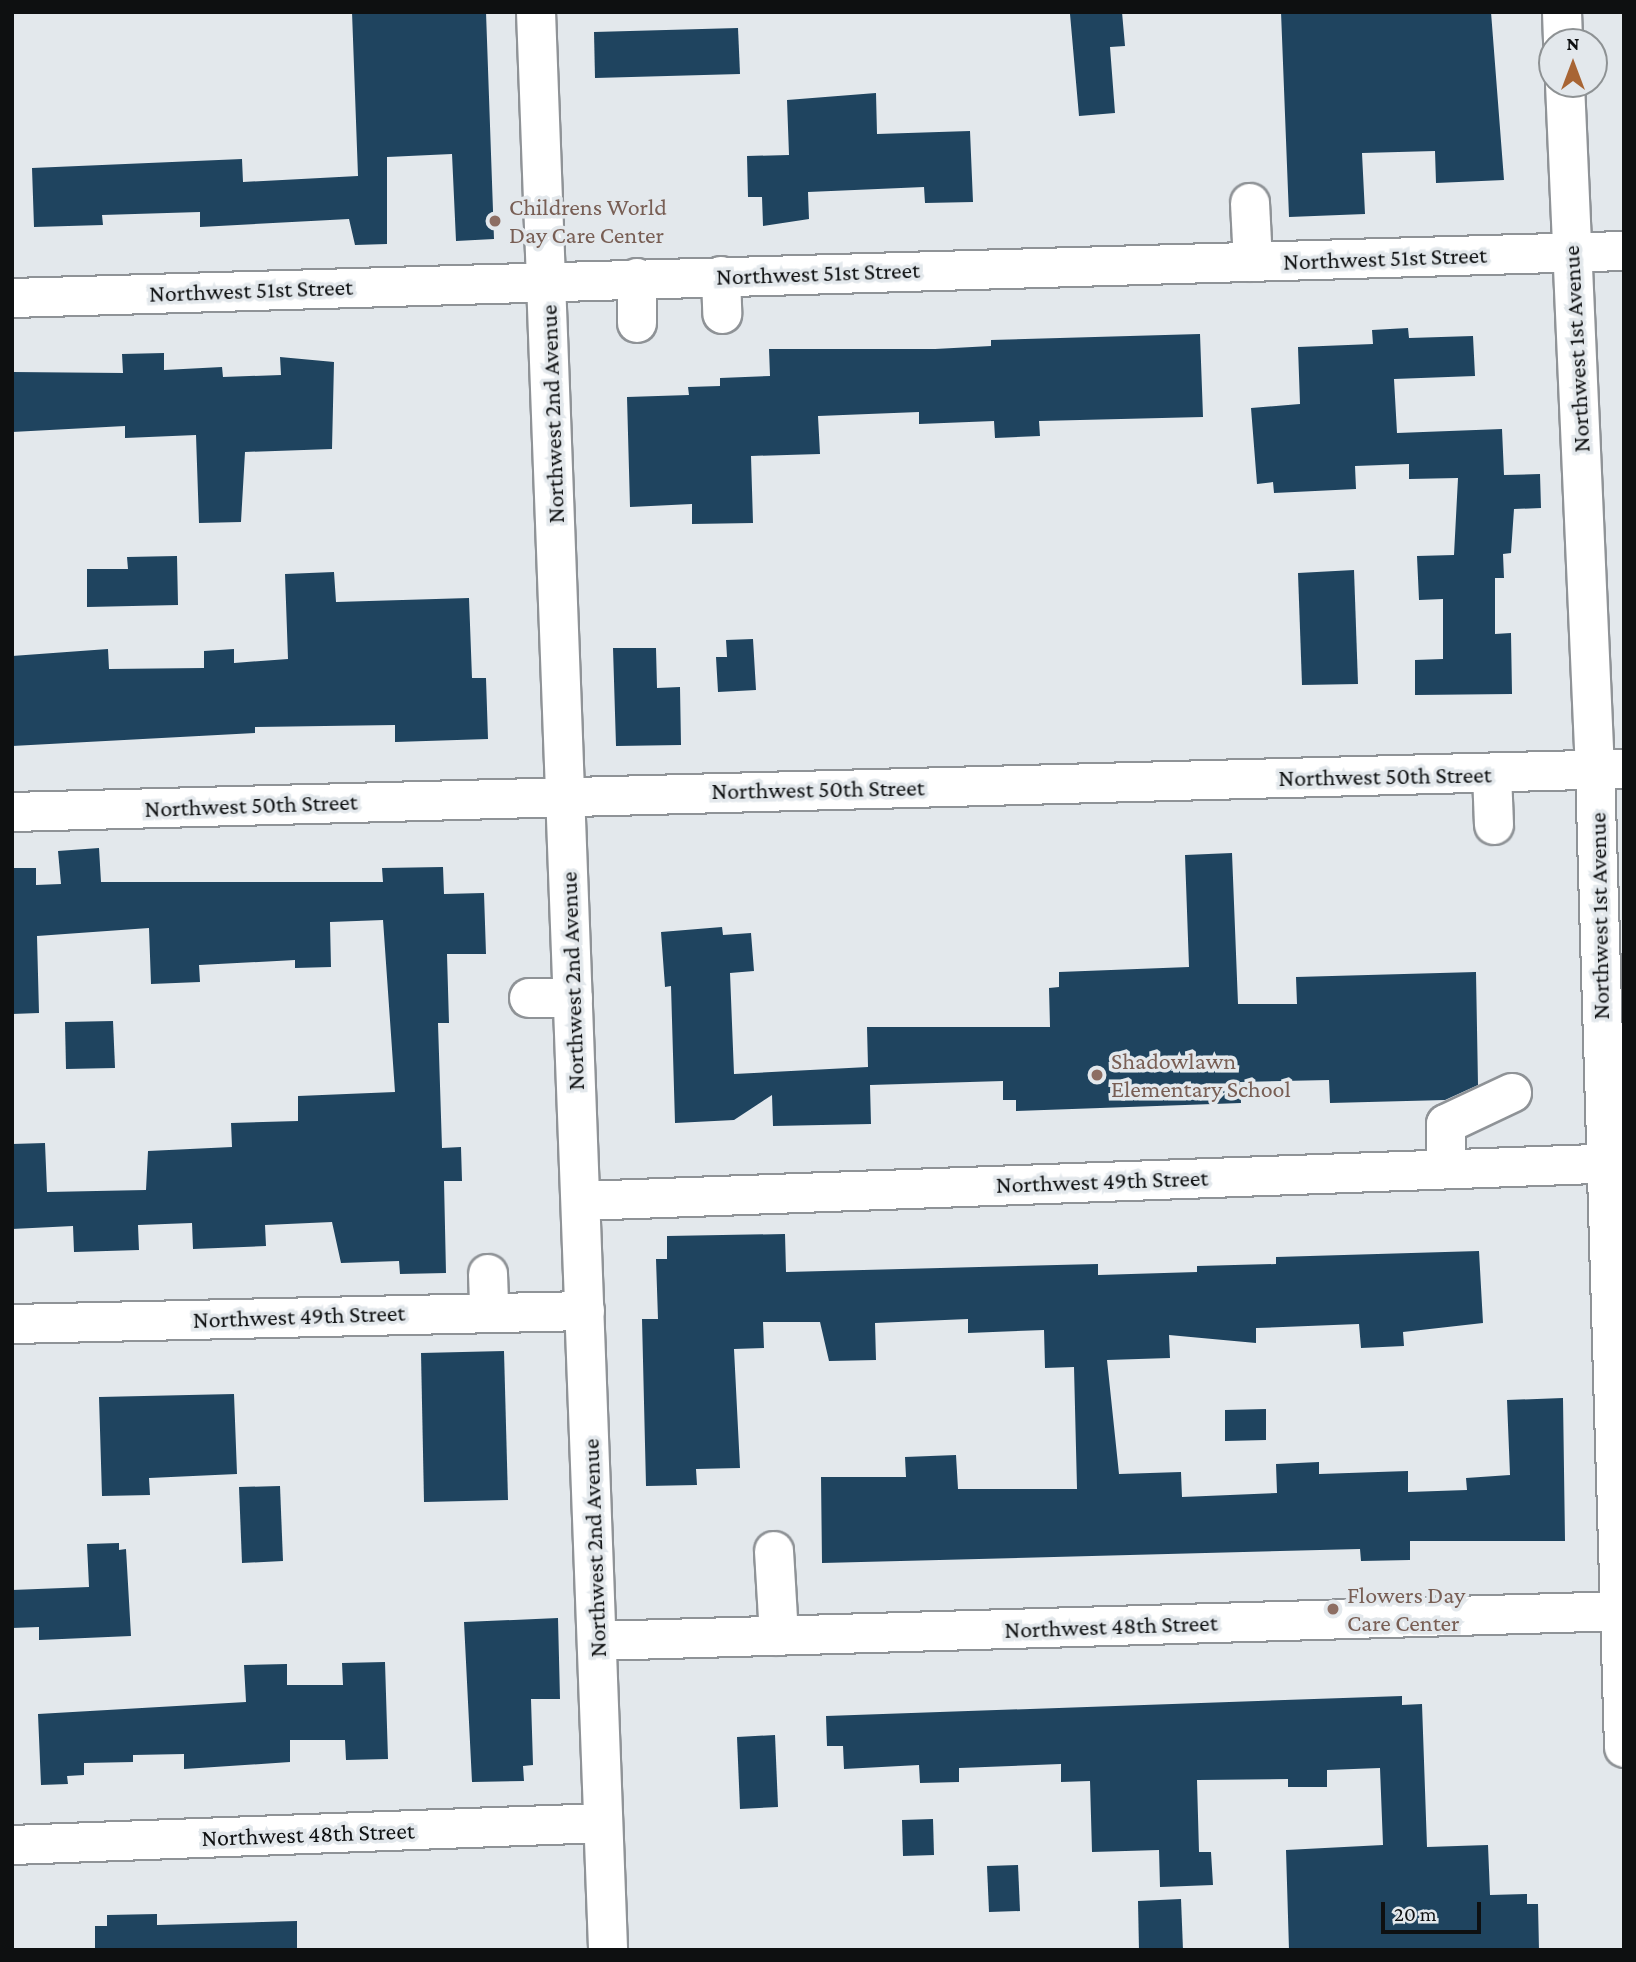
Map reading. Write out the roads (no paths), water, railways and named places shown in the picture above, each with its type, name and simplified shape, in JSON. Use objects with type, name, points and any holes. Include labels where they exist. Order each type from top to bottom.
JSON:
[{"type":"street","name":"Northwest 2nd Avenue","points":[[536,12],[608,1950]]},
{"type":"street","name":"Northwest 1st Avenue","points":[[1566,98],[1572,253],[1610,770],[1624,1748]]},
{"type":"street","points":[[1250,203],[1254,262]]},
{"type":"street","name":"Northwest 51st Street","points":[[12,298],[1624,251]]},
{"type":"street","points":[[721,276],[722,314]]},
{"type":"street","points":[[637,278],[637,323]]},
{"type":"street","name":"Northwest 50th Street","points":[[12,812],[565,795],[1610,770]]},
{"type":"street","points":[[1492,773],[1494,825]]},
{"type":"street","points":[[528,998],[573,998]]},
{"type":"street","points":[[1446,1168],[1446,1124],[1512,1093]]},
{"type":"street","name":"Northwest 49th Street","points":[[581,1201],[1615,1163]]},
{"type":"street","name":"Northwest 49th Street","points":[[12,1324],[488,1292],[585,1311]]},
{"type":"street","points":[[774,1551],[779,1636]]},
{"type":"street","name":"Northwest 48th Street","points":[[597,1641],[1622,1611]]},
{"type":"street","name":"Northwest 48th Street","points":[[12,1845],[603,1823]]},
{"type":"place","name":"Childrens World Day Care Center","points":[[495,221]]},
{"type":"place","name":"Shadowlawn Elementary School","points":[[1097,1075]]},
{"type":"place","name":"Flowers Day Care Center","points":[[1333,1609]]}]
